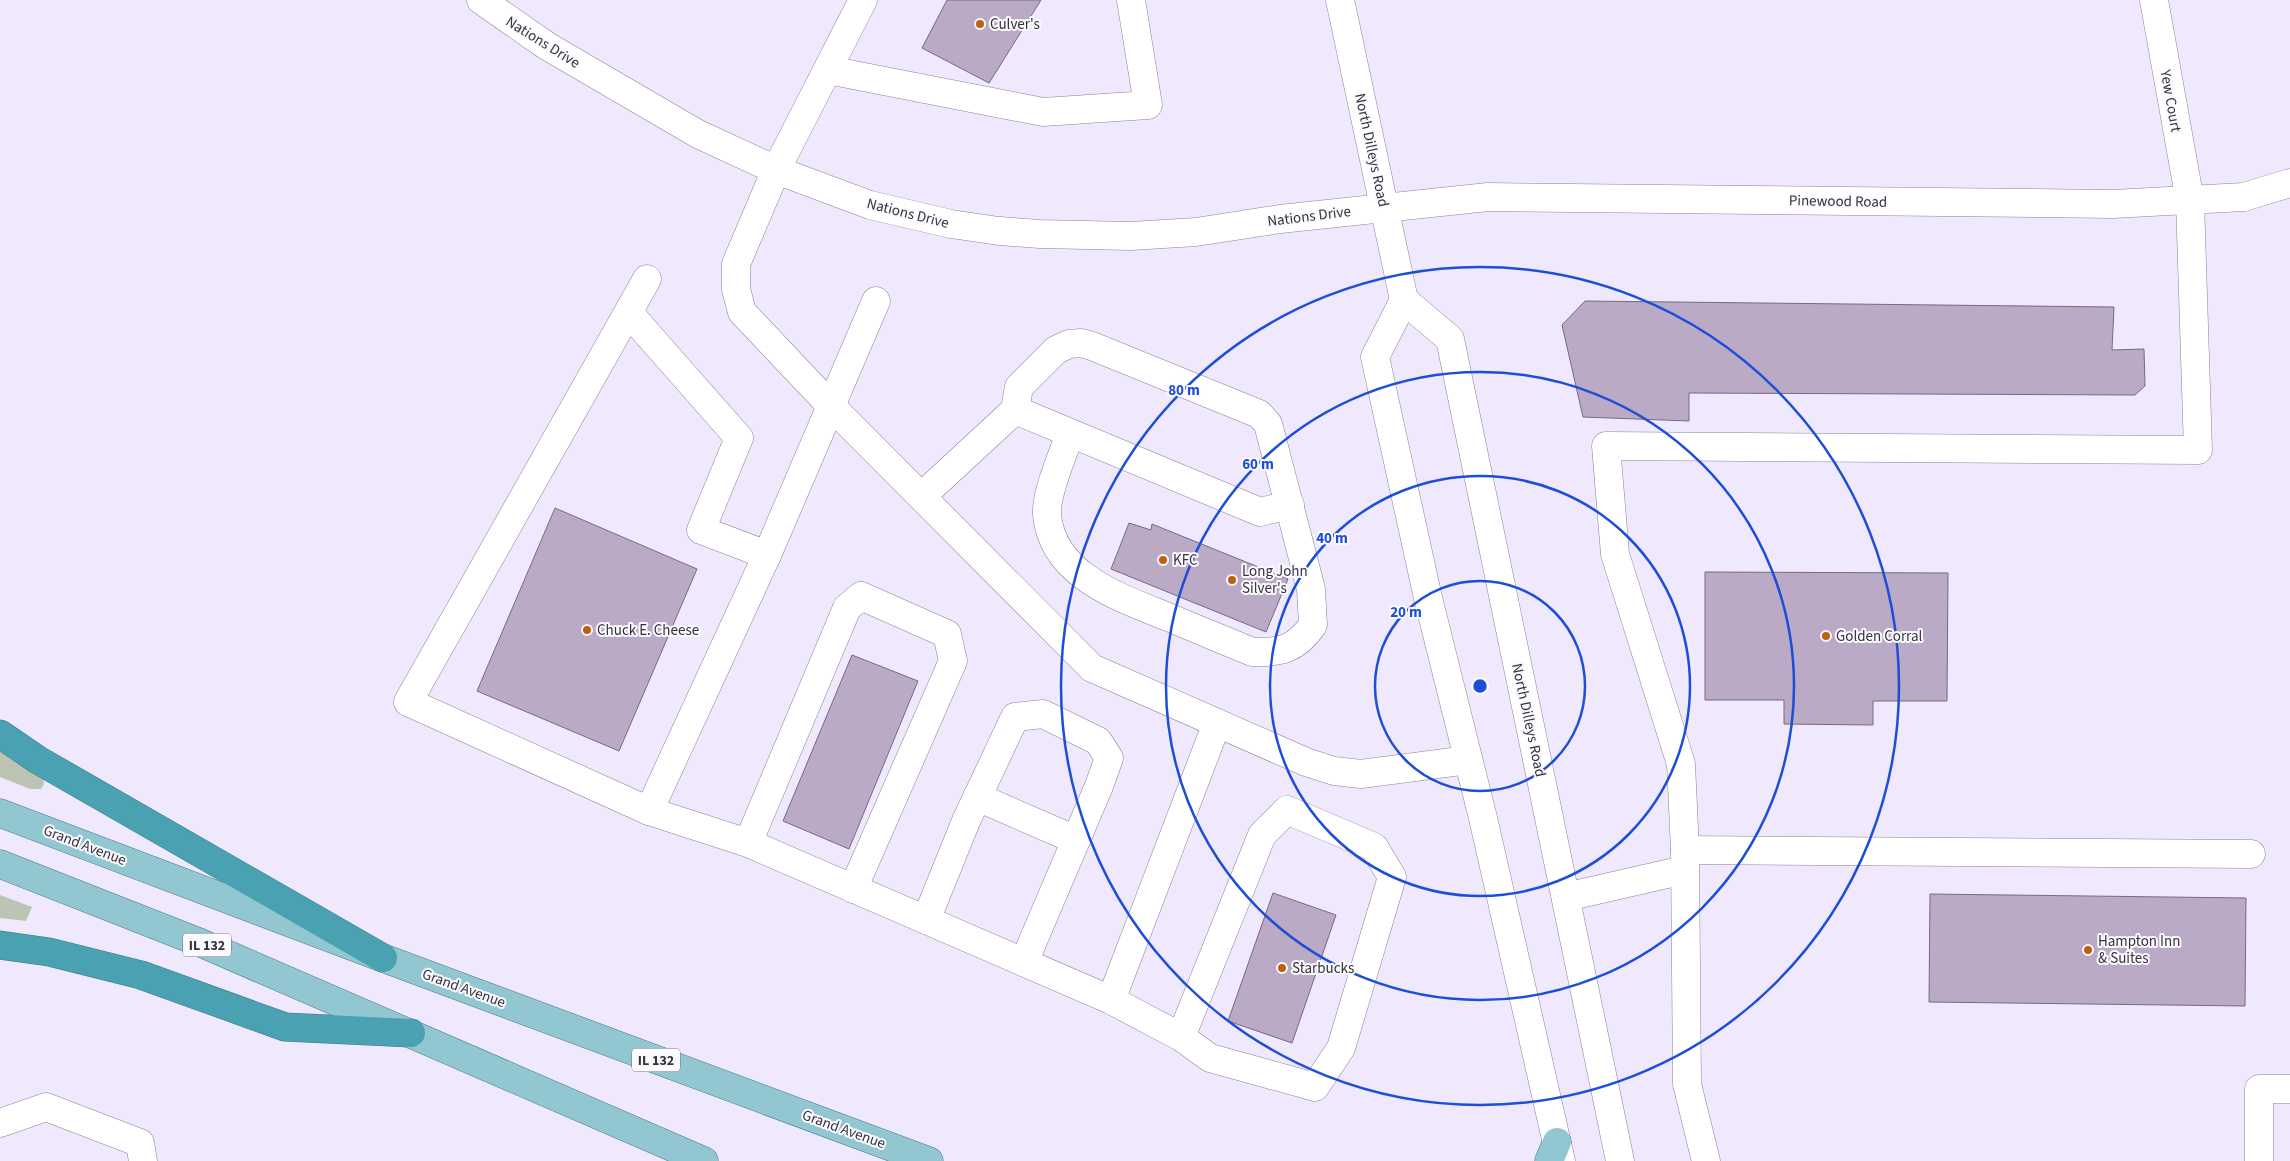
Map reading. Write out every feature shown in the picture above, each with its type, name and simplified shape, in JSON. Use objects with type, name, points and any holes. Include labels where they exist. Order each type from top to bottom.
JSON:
[{"type":"highway","points":[[0,734],[38,760],[382,958]]},
{"type":"highway","points":[[0,945],[48,952],[141,975],[285,1027],[411,1033]]},
{"type":"main road","name":"Grand Avenue","points":[[0,813],[382,958],[929,1161]]},
{"type":"main road","name":"IL 132","points":[[0,864],[201,943],[704,1161]]},
{"type":"street","name":"Nations Drive","points":[[481,0],[546,46],[698,134],[776,170],[870,205],[951,224],[1040,234],[1131,236],[1196,232],[1280,219],[1384,207]]},
{"type":"street","points":[[863,0],[776,170],[736,264],[736,289],[742,312],[830,405],[1092,668],[1306,762],[1334,770],[1361,774],[1468,760]]},
{"type":"street","points":[[828,70],[1043,112],[1148,105],[1131,0]]},
{"type":"street","name":"North Dilleys Road","points":[[1340,0],[1404,300],[1450,339],[1620,1161]]},
{"type":"street","name":"Yew Court","points":[[1684,860],[1681,764],[1615,554],[1606,446],[2198,450],[2190,201],[2154,0]]},
{"type":"street","name":"Pinewood Road","points":[[1384,207],[1488,197],[2113,204],[2244,197],[2290,183]]},
{"type":"street","points":[[648,279],[408,702],[649,811],[748,843],[1111,1000],[1181,1037],[1210,1058],[1315,1086],[1340,1048],[1392,877],[1374,847],[1287,810],[1262,835],[1181,1037]]},
{"type":"street","points":[[1404,300],[1376,357],[1428,598],[1468,760],[1555,1155]]},
{"type":"street","points":[[649,811],[767,555],[876,301]]},
{"type":"street","points":[[629,313],[739,438],[701,530],[767,555]]},
{"type":"street","points":[[922,496],[1015,410],[1019,387],[1056,350],[1069,344],[1081,343],[1092,346],[1258,414],[1268,424],[1311,589],[1313,625],[1303,639],[1274,652],[1252,652],[1105,591],[1081,575],[1059,552],[1049,527],[1047,513],[1050,495],[1070,434]]},
{"type":"street","points":[[1015,410],[1260,512],[1290,505]]},
{"type":"street","points":[[748,843],[847,608],[861,596],[946,634],[954,660],[853,889]]},
{"type":"street","points":[[926,920],[977,797],[1015,717],[1043,714],[1098,741],[1109,758],[1099,786],[1024,962]]},
{"type":"street","points":[[1111,1000],[1217,723]]},
{"type":"street","points":[[977,797],[1076,840]]},
{"type":"street","points":[[1566,897],[1684,860],[2251,854]]},
{"type":"street","points":[[1684,860],[1688,1084],[1706,1161]]},
{"type":"street","points":[[2259,1161],[2259,1090],[2290,1090]]},
{"type":"street","points":[[0,1123],[46,1107],[140,1143],[143,1161]]},
{"type":"green space","points":[[0,751],[43,777],[44,784],[41,789],[30,789],[0,777]]},
{"type":"green space","points":[[0,895],[32,907],[26,921],[0,918]]},
{"type":"building","name":"Culver's","points":[[947,0],[1041,0],[989,83],[922,48]]},
{"type":"building","points":[[1585,301],[2114,307],[2112,350],[2144,349],[2145,386],[2135,395],[1689,393],[1689,421],[1583,417],[1562,325]]},
{"type":"building","name":"Chuck E. Cheese","points":[[555,508],[697,569],[619,751],[477,691]]},
{"type":"building","points":[[1129,523],[1151,530],[1152,524],[1288,579],[1266,632],[1111,569]]},
{"type":"building","name":"Golden Corral","points":[[1705,572],[1948,573],[1947,701],[1873,701],[1873,725],[1784,724],[1784,700],[1705,700]]},
{"type":"building","points":[[852,655],[918,681],[849,849],[783,821]]},
{"type":"building","name":"Starbucks","points":[[1273,893],[1336,915],[1292,1043],[1228,1021]]},
{"type":"building","name":"Hampton Inn & Suites","points":[[1930,894],[2246,898],[2245,1006],[1929,1002]]},
{"type":"place","name":"Culver's","points":[[980,24]]},
{"type":"place","name":"KFC","points":[[1163,560]]},
{"type":"place","name":"Long John Silver's","points":[[1232,580]]},
{"type":"place","name":"Chuck E. Cheese","points":[[587,630]]},
{"type":"place","name":"Golden Corral","points":[[1826,636]]},
{"type":"place","name":"Hampton Inn & Suites","points":[[2088,950]]},
{"type":"place","name":"Starbucks","points":[[1282,968]]}]
